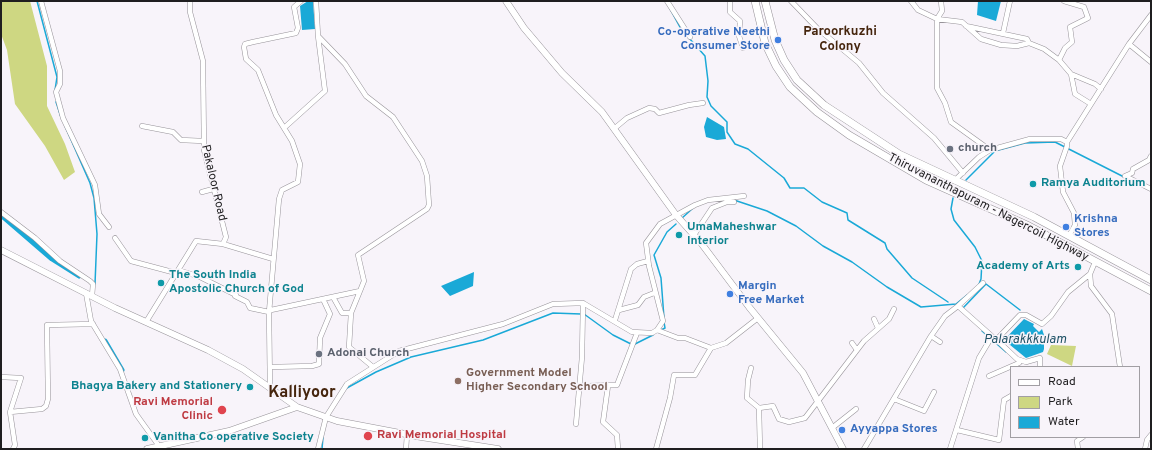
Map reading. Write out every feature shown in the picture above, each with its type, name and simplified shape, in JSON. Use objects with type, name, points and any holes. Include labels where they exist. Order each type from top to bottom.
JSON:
[{"type":"main road","points":[[506,1],[524,28],[562,73],[602,112],[615,128],[676,215],[694,235],[758,318],[803,373],[843,449]]},
{"type":"main road","name":"Thiruvananthapuram - Nagercoil Highway","points":[[755,1],[765,43],[776,66],[790,87],[817,112],[849,135],[926,180],[1022,223],[1151,291]]},
{"type":"main road","name":"Thiruvananthapuram - Nagercoil Highway","points":[[765,1],[779,49],[789,69],[805,88],[828,108],[887,147],[954,181],[1023,212],[1151,280]]},
{"type":"main road","points":[[1,250],[92,296],[229,361],[297,407],[326,417],[407,435],[498,449]]},
{"type":"main road","points":[[147,449],[162,448],[229,431],[297,407]]},
{"type":"street","points":[[42,1],[60,71],[60,84],[56,92],[63,118],[96,185],[99,214],[109,227]]},
{"type":"street","name":"Pakaloor Road","points":[[190,1],[190,12],[203,61],[203,141],[213,189],[226,237],[223,244]]},
{"type":"street","points":[[270,388],[271,367],[269,312],[279,199],[282,190],[298,182],[300,164],[292,141],[276,115],[258,70],[246,59],[244,47],[245,44],[296,33],[298,28],[294,7],[300,1]]},
{"type":"street","points":[[284,128],[325,90],[318,36],[316,1]]},
{"type":"street","points":[[667,1],[690,37]]},
{"type":"street","points":[[730,1],[730,12],[740,21],[739,36],[743,48]]},
{"type":"street","points":[[791,1],[817,28],[859,63],[883,94],[934,138],[963,173]]},
{"type":"street","points":[[911,1],[918,10],[937,19],[962,22],[981,38],[1001,45],[1017,46],[1029,43]]},
{"type":"street","points":[[941,1],[942,11],[937,19],[937,88],[945,103],[951,122],[990,150]]},
{"type":"street","points":[[1003,34],[1010,1]]},
{"type":"street","points":[[1059,60],[1065,48],[1072,42],[1070,27],[1088,18],[1084,7],[1064,1]]},
{"type":"street","points":[[1069,236],[1075,225],[1074,213],[1063,192],[1060,166],[1066,146],[1129,44],[1151,15]]},
{"type":"street","points":[[966,26],[1027,39],[1029,43],[1044,49],[1059,60],[1072,74],[1095,84],[1101,89]]},
{"type":"street","points":[[318,36],[345,64],[366,96],[393,117],[422,161],[426,176],[429,205],[427,208],[358,255],[364,281],[351,313],[349,347],[373,367]]},
{"type":"street","points":[[1129,44],[1151,62]]},
{"type":"street","points":[[1072,74],[1075,94],[1091,104]]},
{"type":"street","points":[[615,128],[627,118],[650,108],[656,108],[659,114],[689,105],[704,104]]},
{"type":"street","points":[[142,126],[173,132],[181,140],[203,141]]},
{"type":"street","points":[[954,181],[990,150],[1030,139],[1061,139],[1066,146]]},
{"type":"street","points":[[1151,156],[1149,160],[1133,169],[1132,173],[1125,176],[1151,189]]},
{"type":"street","points":[[202,192],[213,189]]},
{"type":"street","points":[[318,449],[326,417],[335,400],[347,384],[399,351],[503,324],[553,304],[583,303],[637,333],[652,333],[657,330],[663,321],[654,293],[646,243],[660,224],[694,205],[708,200],[744,196]]},
{"type":"street","points":[[694,235],[712,208],[727,202],[734,202]]},
{"type":"street","points":[[1,212],[35,238],[60,260],[90,281],[93,284],[92,296]]},
{"type":"street","points":[[115,238],[131,261],[200,277],[236,295],[235,296],[247,302],[250,308],[269,312],[271,310],[360,291]]},
{"type":"street","points":[[146,322],[196,241],[223,244],[273,259]]},
{"type":"street","points":[[615,320],[632,269],[637,264],[648,261]]},
{"type":"street","points":[[1095,262],[1090,274],[1091,286],[1112,314],[1120,366]]},
{"type":"street","points":[[990,339],[998,338],[1020,315],[1026,315],[1043,324],[1068,292],[1090,274]]},
{"type":"street","points":[[864,449],[931,336],[945,316],[983,283]]},
{"type":"street","points":[[86,293],[86,304],[93,324],[120,369],[136,414],[162,448]]},
{"type":"street","points":[[618,310],[638,305],[644,297],[654,293]]},
{"type":"street","points":[[333,297],[342,313],[351,313]]},
{"type":"street","points":[[271,367],[312,366],[319,364],[320,338],[330,314],[323,299]]},
{"type":"street","points":[[576,424],[580,386],[583,303]]},
{"type":"street","points":[[958,306],[990,339]]},
{"type":"street","points":[[759,408],[773,406],[779,419],[789,422],[805,418],[864,341],[889,319],[894,309]]},
{"type":"street","points":[[657,330],[678,338],[685,338],[711,348],[726,343],[758,318]]},
{"type":"street","points":[[874,319],[878,328]]},
{"type":"street","points":[[10,412],[42,409],[46,406],[48,399],[47,325],[93,324]]},
{"type":"street","points":[[580,386],[617,385],[637,333]]},
{"type":"street","points":[[931,336],[940,342]]},
{"type":"street","points":[[998,338],[999,342],[1019,363],[1039,363]]},
{"type":"street","points":[[950,449],[979,358],[990,339]]},
{"type":"street","points":[[852,343],[857,350]]},
{"type":"street","points":[[656,449],[670,398],[674,375],[695,375],[711,348]]},
{"type":"street","points":[[989,376],[1010,367]]},
{"type":"street","points":[[751,368],[748,380],[748,398],[759,408],[760,449]]},
{"type":"street","points":[[1,377],[21,378],[10,412],[15,445],[13,449]]},
{"type":"street","points":[[608,386],[603,422],[617,435],[618,449]]},
{"type":"street","points":[[894,399],[924,411],[934,392]]},
{"type":"street","points":[[957,430],[999,440],[1004,400],[1010,397]]},
{"type":"street","points":[[832,428],[856,409]]},
{"type":"street","points":[[406,449],[407,435]]},
{"type":"street","points":[[1145,449],[1147,440],[1151,435]]},
{"type":"street","points":[[1078,449],[1077,441],[1082,438]]},
{"type":"green space","points":[[1,1],[30,1],[47,66],[47,106],[65,144],[75,172],[64,180],[45,146],[15,104],[7,50],[1,34]]},
{"type":"green space","points":[[1051,345],[1076,346],[1072,366],[1047,354]]},
{"type":"water","points":[[308,1],[313,1],[315,29],[302,30],[300,6]]},
{"type":"water","points":[[978,1],[1001,1],[996,21],[977,15]]},
{"type":"water","points":[[707,117],[724,127],[726,139],[717,140],[706,137],[704,127]]},
{"type":"water","points":[[474,272],[473,286],[450,296],[441,286]]},
{"type":"water","name":"Palarakkkulam","points":[[1024,319],[1034,324],[1033,326],[1039,332],[1042,329],[1044,335],[1043,352],[1026,358],[1004,340]]},
{"type":"waterway","points":[[37,1],[57,77],[55,90]]},
{"type":"waterway","points":[[669,7],[681,29],[705,56],[708,81],[707,97],[711,106],[727,122],[727,132],[735,144],[748,149],[784,178],[790,188],[804,188],[822,202],[847,213],[848,220],[885,243],[887,249],[912,278],[948,302]]},
{"type":"waterway","points":[[56,102],[61,117]]},
{"type":"waterway","points":[[65,126],[90,183],[94,198],[97,234],[95,284]]},
{"type":"waterway","points":[[966,180],[995,151],[1025,143],[1055,142],[1124,177]]},
{"type":"waterway","points":[[953,198],[951,209],[954,220],[975,247],[982,261],[981,279],[979,284]]},
{"type":"waterway","points":[[734,200],[767,211],[796,226],[823,246],[852,262],[887,287],[921,307],[956,304],[967,295]]},
{"type":"waterway","points":[[682,218],[692,209]]},
{"type":"waterway","points":[[1,215],[52,259],[79,276]]},
{"type":"waterway","points":[[664,318],[661,278],[654,255],[667,232],[676,224]]},
{"type":"waterway","points":[[963,308],[986,284],[1020,310]]},
{"type":"waterway","points":[[345,389],[376,372],[411,357],[483,340],[553,313],[581,314]]},
{"type":"waterway","points":[[584,314],[613,335],[631,344]]},
{"type":"waterway","points":[[661,330],[665,328],[664,322]]},
{"type":"waterway","points":[[982,331],[1006,352]]},
{"type":"waterway","points":[[635,344],[653,335]]},
{"type":"waterway","points":[[105,341],[122,370]]},
{"type":"waterway","points":[[322,449],[323,437]]},
{"type":"place","name":"Co-operative Neethi Consumer Store","points":[[778,40]]},
{"type":"place","name":"church","points":[[950,149]]},
{"type":"place","name":"Ramya Auditorium","points":[[1033,184]]},
{"type":"place","name":"Krishna Stores","points":[[1066,227]]},
{"type":"place","name":"UmaMaheshwar Interior","points":[[679,235]]},
{"type":"place","name":"Academy of Arts","points":[[1078,267]]},
{"type":"place","name":"The South India Apostolic Church of God","points":[[161,283]]},
{"type":"place","name":"Margin Free Market","points":[[730,294]]},
{"type":"place","name":"Adonai Church","points":[[319,354]]},
{"type":"place","name":"Government Model Higher Secondary School","points":[[458,381]]},
{"type":"place","name":"Bhagya Bakery and Stationery","points":[[250,387]]},
{"type":"place","name":"Ravi Memorial Clinic","points":[[222,410]]},
{"type":"place","name":"Ayyappa Stores","points":[[842,430]]},
{"type":"place","name":"Ravi Memorial Hospital","points":[[368,436]]},
{"type":"place","name":"Vanitha Co operative Society","points":[[145,438]]},
{"type":"district","name":"Paroorkuzhi Colony","points":[[840,40]]},
{"type":"district","name":"Kalliyoor","points":[[302,394]]}]
